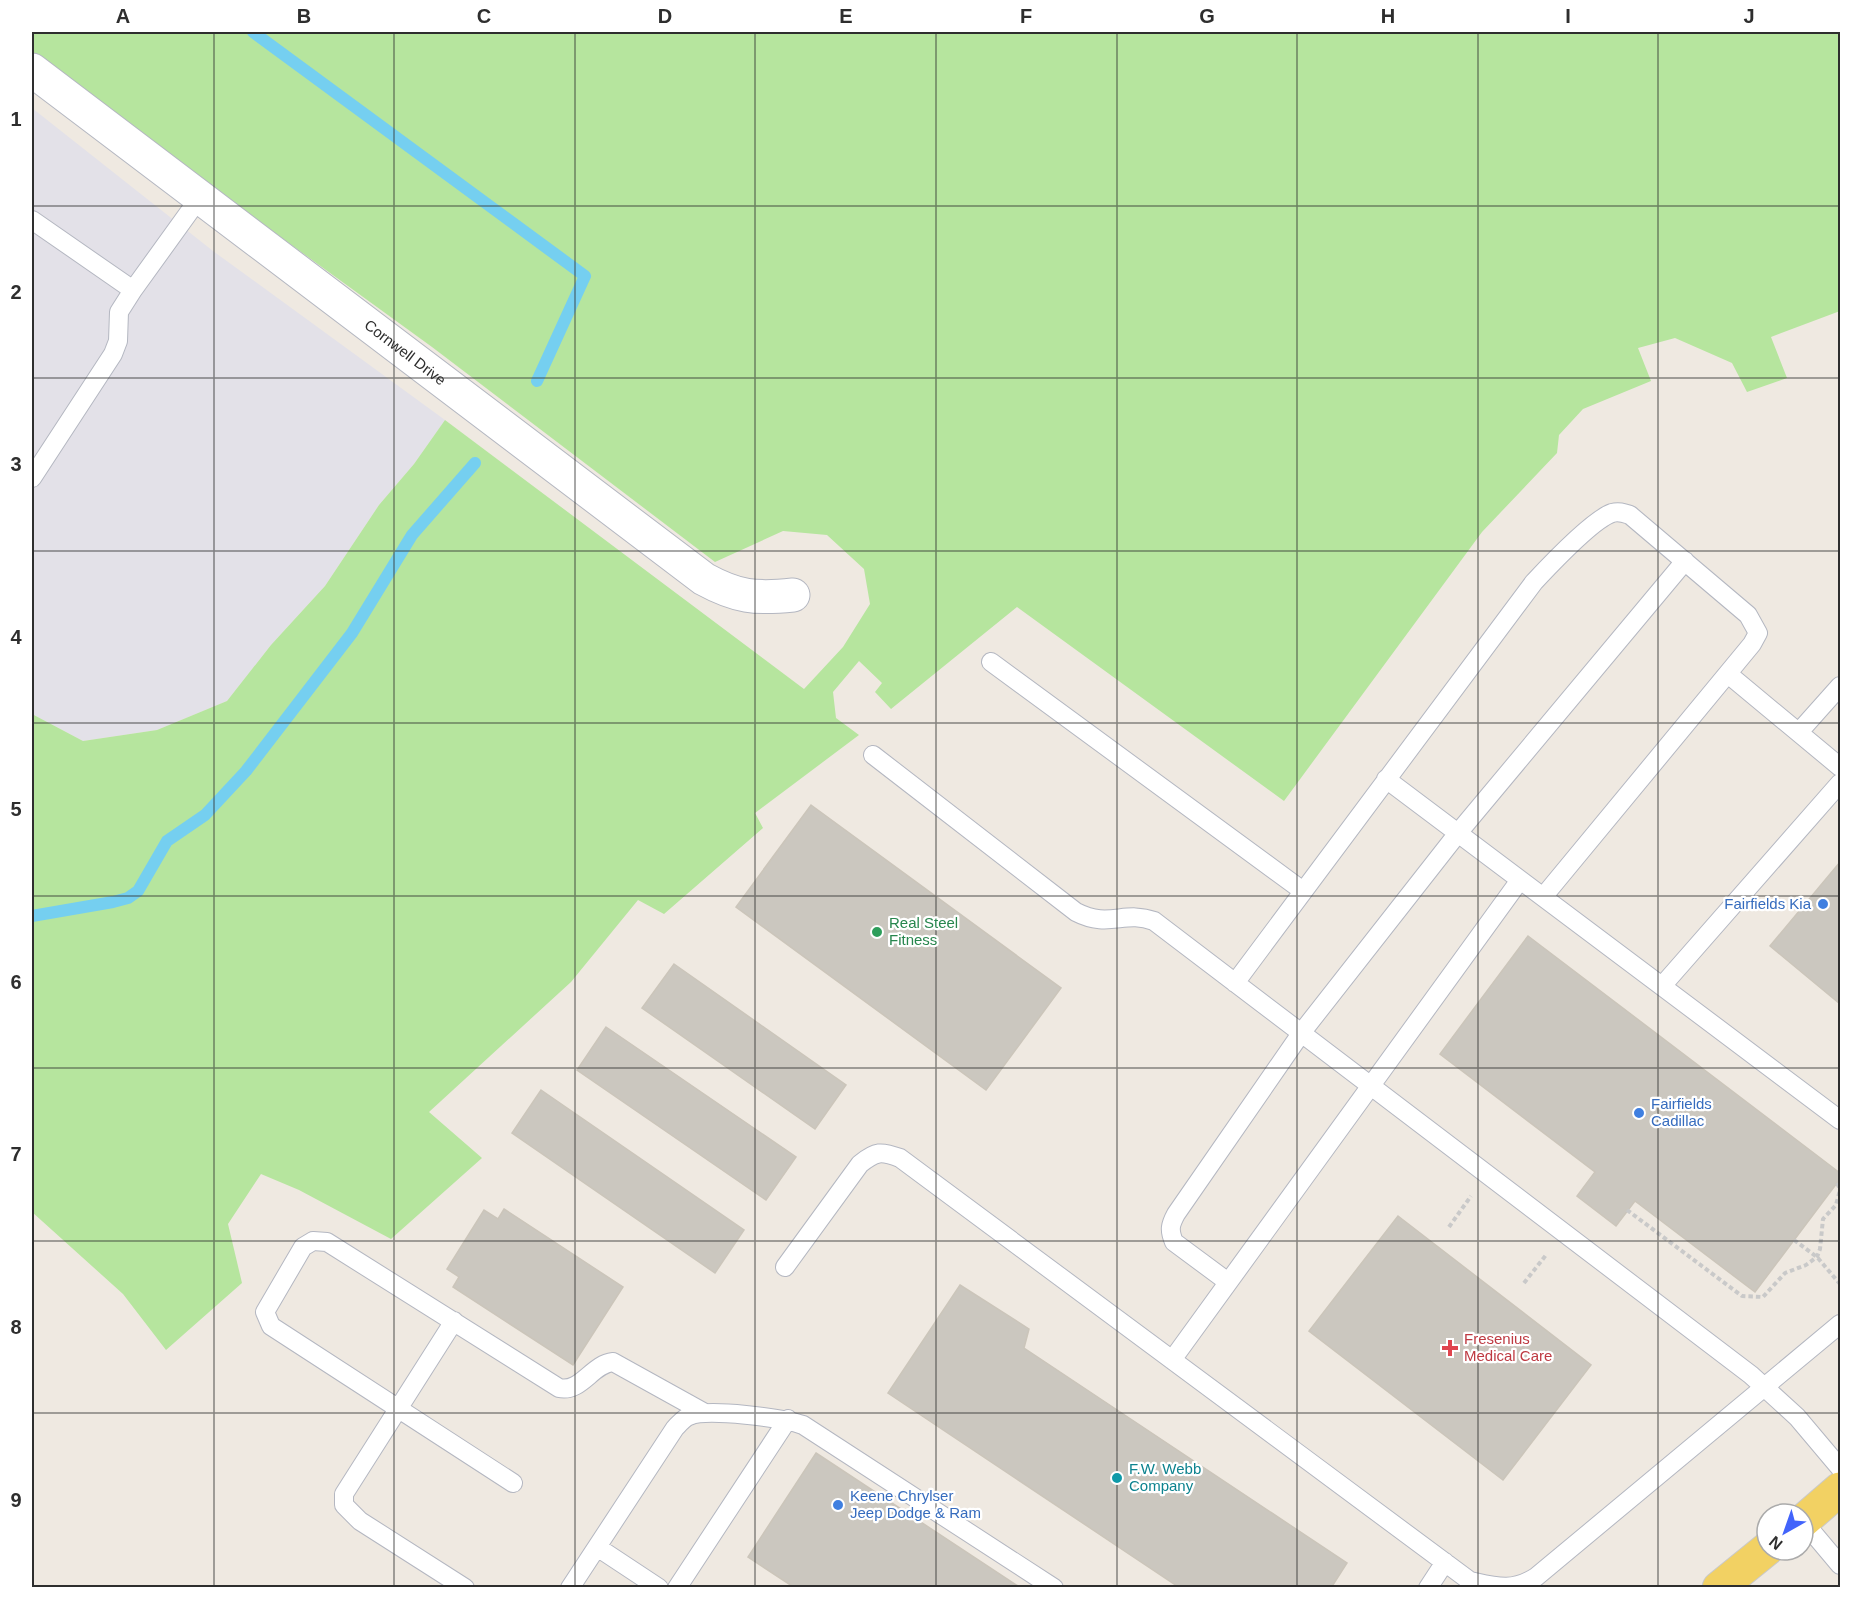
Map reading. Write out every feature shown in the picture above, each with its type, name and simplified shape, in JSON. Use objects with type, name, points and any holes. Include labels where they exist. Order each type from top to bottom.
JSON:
[{"type":"main road","points":[[1815,1511],[1840,1489]]},
{"type":"main road","points":[[1719,1587],[1755,1559]]},
{"type":"street","name":"Cornwell Drive","points":[[32,70],[704,579],[730,593],[761,599],[793,595]]},
{"type":"lane","points":[[32,478],[113,354],[118,341],[119,312],[200,197]]},
{"type":"lane","points":[[32,220],[133,290]]},
{"type":"lane","points":[[1235,983],[1534,582],[1554,560],[1602,519],[1612,513],[1623,512],[1630,515],[1748,615],[1758,633],[1728,674],[1543,897]]},
{"type":"lane","points":[[1228,1282],[1174,1242],[1170,1233],[1170,1224],[1302,1032],[1458,833],[1685,561]]},
{"type":"lane","points":[[991,662],[1303,891]]},
{"type":"lane","points":[[1728,674],[1840,767]]},
{"type":"lane","points":[[1799,732],[1840,686]]},
{"type":"lane","points":[[873,755],[1076,912],[1100,921],[1136,917],[1154,921],[1765,1387],[1797,1417],[1840,1468]]},
{"type":"lane","points":[[1386,779],[1840,1120]]},
{"type":"lane","points":[[1662,986],[1840,783]]},
{"type":"lane","points":[[1172,1360],[1520,880]]},
{"type":"lane","points":[[785,1267],[860,1164],[870,1156],[884,1152],[900,1158],[1470,1581],[1496,1587],[1520,1587],[1536,1577],[1840,1324]]},
{"type":"lane","points":[[513,1483],[279,1333],[266,1320],[265,1312],[303,1247],[313,1241],[327,1242],[559,1388],[572,1388],[596,1367],[613,1362],[622,1364],[705,1413]]},
{"type":"lane","points":[[454,1321],[350,1481],[344,1494],[344,1504],[360,1521],[465,1587]]},
{"type":"lane","points":[[570,1587],[675,1428],[688,1416],[705,1413],[788,1419],[803,1425],[1054,1587]]},
{"type":"lane","points":[[677,1587],[788,1419]]},
{"type":"lane","points":[[1815,1535],[1840,1565]]},
{"type":"lane","points":[[597,1547],[659,1587]]},
{"type":"lane","points":[[1428,1587],[1445,1562]]},
{"type":"path","points":[[1628,1210],[1748,1298],[1763,1297],[1785,1273],[1806,1265],[1817,1257],[1823,1219],[1836,1205],[1840,1190],[1837,1183]]},
{"type":"path","points":[[1794,1240],[1817,1257],[1840,1284]]},
{"type":"shaded area","points":[[32,108],[213,251],[445,420],[414,464],[379,505],[325,586],[271,645],[227,701],[157,730],[83,741],[32,714]]},
{"type":"green space","points":[[32,32],[1840,32],[1840,311],[1771,337],[1787,378],[1747,392],[1732,363],[1675,338],[1638,348],[1651,381],[1583,409],[1559,435],[1557,453],[1482,532],[1284,801],[1017,607],[891,709],[875,692],[882,683],[859,661],[833,692],[836,718],[859,735],[755,813],[763,828],[664,914],[638,900],[571,982],[429,1112],[482,1158],[391,1239],[299,1190],[261,1174],[228,1224],[242,1283],[166,1350],[123,1294],[32,1212],[32,714],[83,741],[157,730],[227,701],[271,645],[325,586],[379,505],[414,464],[445,420],[804,689],[843,647],[870,604],[864,569],[827,535],[783,531],[715,562],[432,347],[42,64],[32,54]]},
{"type":"building","name":"Real Steel Fitness","points":[[811,805],[1061,988],[986,1090],[736,907]]},
{"type":"building","name":"Fairfields Kia","points":[[1840,862],[1840,1004],[1770,946]]},
{"type":"building","name":"Fairfields Cadillac","points":[[1528,936],[1840,1173],[1840,1179],[1755,1292],[1635,1201],[1616,1226],[1577,1196],[1595,1172],[1440,1054]]},
{"type":"building","points":[[674,964],[846,1085],[815,1129],[642,1008]]},
{"type":"building","points":[[606,1027],[796,1157],[766,1200],[577,1070]]},
{"type":"building","points":[[541,1090],[744,1230],[715,1273],[512,1133]]},
{"type":"building","points":[[504,1209],[623,1287],[573,1365],[453,1287],[459,1277],[447,1269],[484,1210],[498,1219]]},
{"type":"building","name":"Fresenius Medical Care","points":[[1398,1216],[1591,1365],[1503,1480],[1309,1331]]},
{"type":"building","name":"F.W. Webb Company","points":[[960,1285],[1029,1329],[1024,1348],[1347,1563],[1331,1588],[1180,1588],[888,1393]]},
{"type":"building","name":"Keene Chrylser Jeep Dodge & Ram","points":[[816,1453],[1021,1588],[795,1588],[748,1557]]},
{"type":"waterway","points":[[253,32],[585,276],[537,381]]},
{"type":"waterway","points":[[32,916],[113,902],[128,898],[138,891],[167,841],[205,815],[246,771],[352,633],[412,535],[475,463]]},
{"type":"place","name":"Fairfields Kia","points":[[1823,904]]},
{"type":"place","name":"Real Steel Fitness","points":[[877,932]]},
{"type":"place","name":"Fairfields Cadillac","points":[[1639,1113]]},
{"type":"place","name":"Fresenius Medical Care","points":[[1450,1348]]},
{"type":"place","name":"F.W. Webb Company","points":[[1117,1478]]},
{"type":"place","name":"Keene Chrylser Jeep Dodge & Ram","points":[[838,1505]]}]
